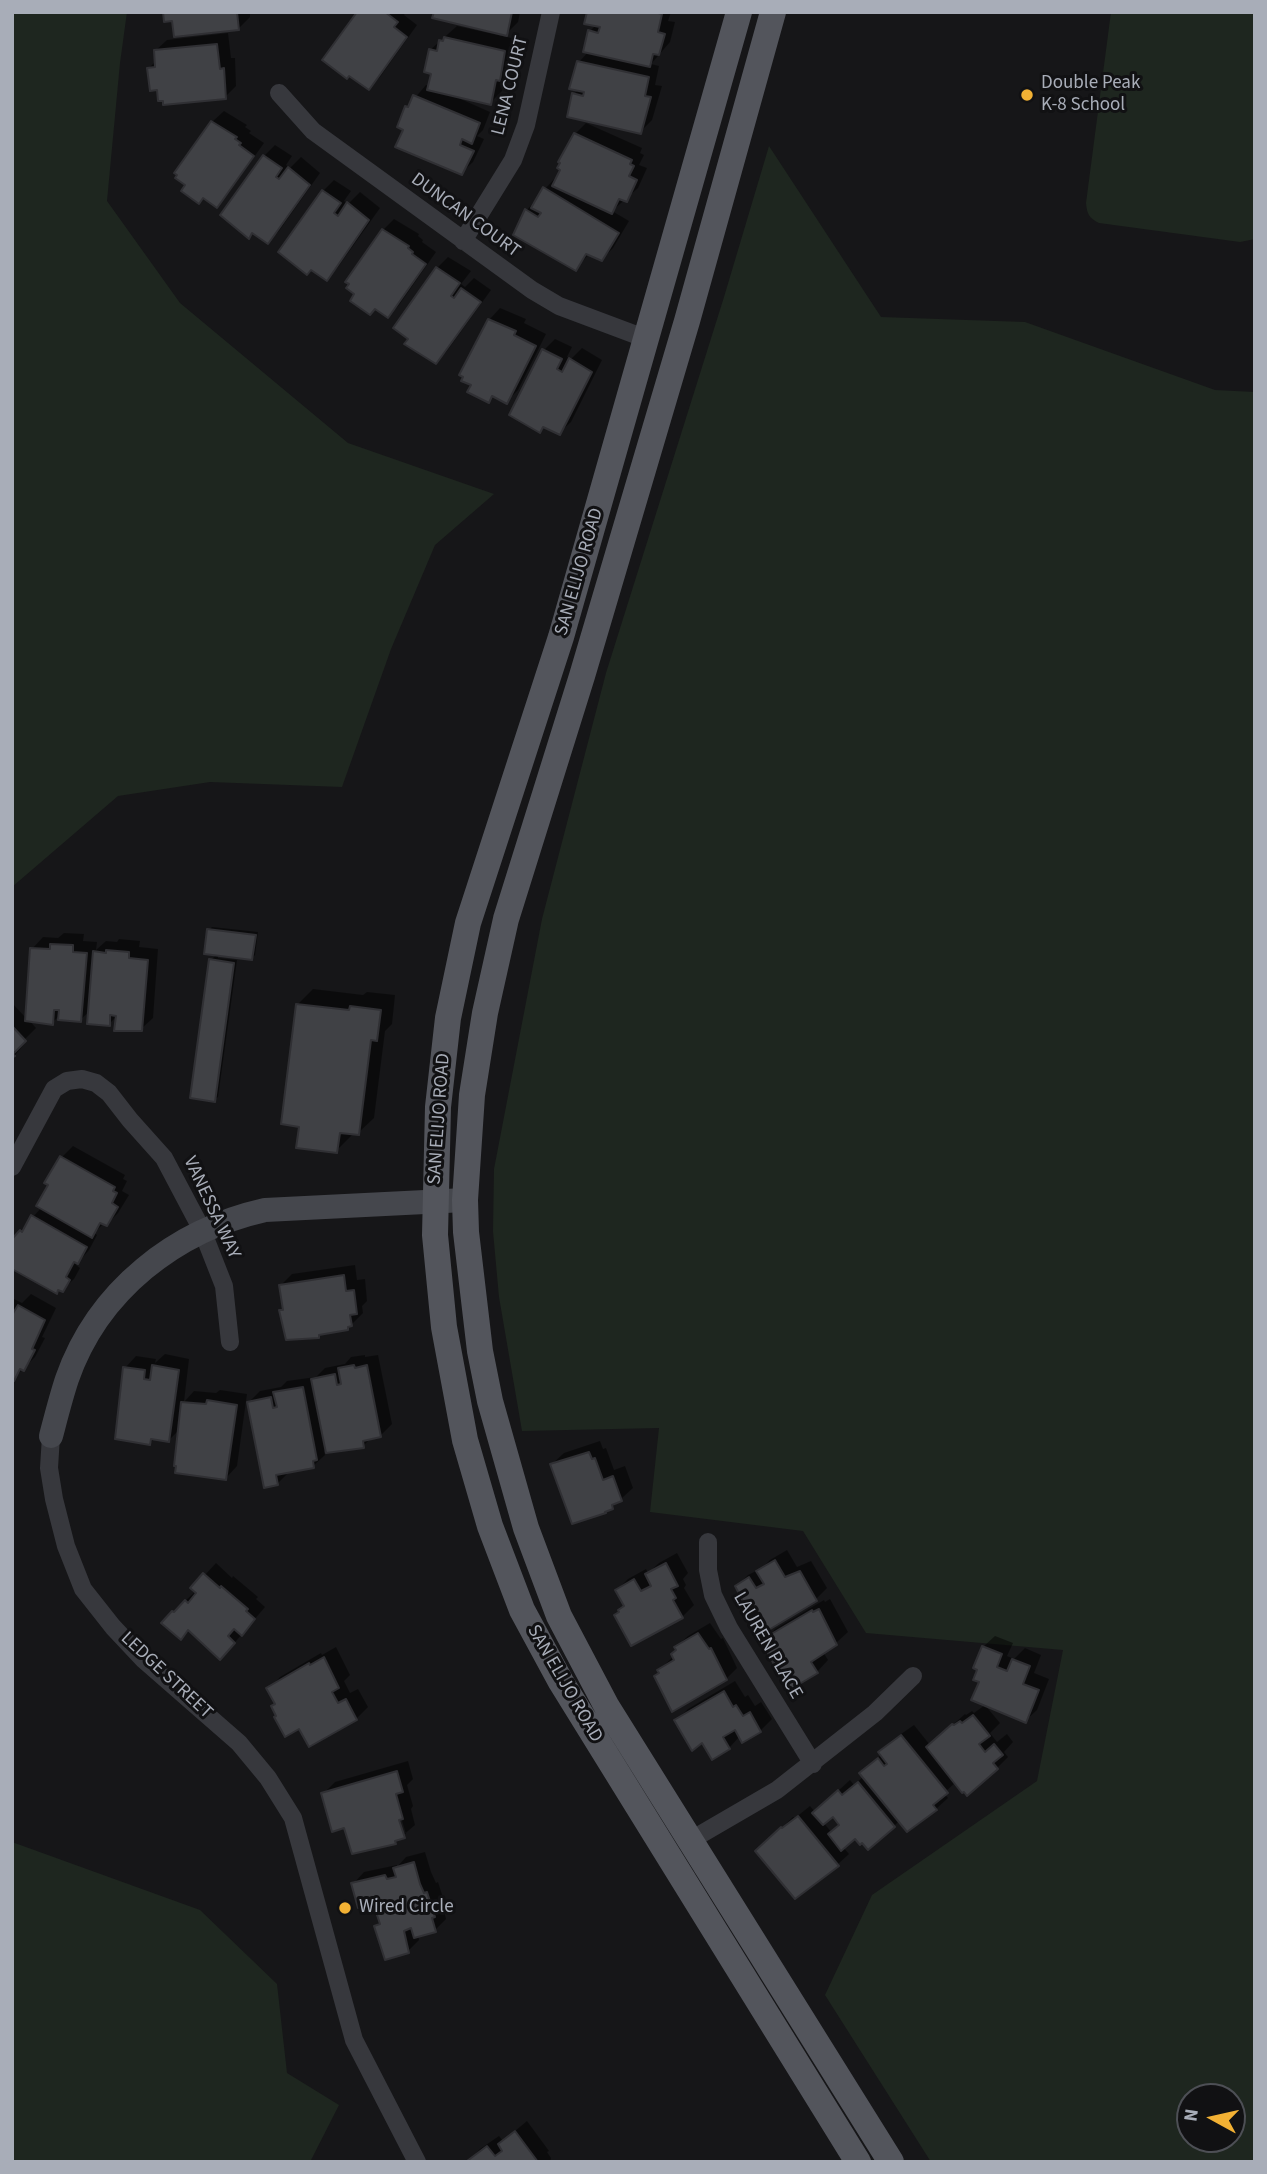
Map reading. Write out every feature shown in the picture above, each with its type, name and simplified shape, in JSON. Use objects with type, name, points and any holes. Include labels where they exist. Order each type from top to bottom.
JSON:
[{"type":"main road","name":"SAN ELIJO ROAD","points":[[739,12],[561,636],[468,923],[449,1018],[438,1107],[435,1235],[444,1327],[465,1440],[491,1526],[523,1610],[561,1682],[858,2162]]},
{"type":"main road","name":"SAN ELIJO ROAD","points":[[773,12],[675,361],[582,676],[506,919],[485,1013],[472,1095],[465,1200],[471,1288],[489,1401],[526,1528],[559,1615],[607,1707],[891,2162]]},
{"type":"main road","points":[[456,984],[464,990],[468,1013],[459,1070],[463,1084],[472,1095]]},
{"type":"street","name":"LENA COURT","points":[[463,241],[513,160],[526,125],[551,12]]},
{"type":"street","name":"DUNCAN COURT","points":[[279,93],[313,131],[532,290],[559,306],[647,339]]},
{"type":"street","name":"VANESSA WAY","points":[[12,1167],[54,1089],[67,1082],[82,1079],[96,1083],[109,1093],[164,1158],[202,1230],[223,1286],[230,1342]]},
{"type":"street","name":"LEDGE STREET","points":[[417,2162],[354,2040],[293,1818],[268,1778],[239,1743],[144,1660],[83,1589],[66,1546],[49,1468],[51,1436],[68,1377],[101,1314],[127,1282],[166,1251],[202,1230],[237,1216],[265,1210],[465,1200]]},
{"type":"street","name":"LAUREN PLACE","points":[[708,1542],[708,1570],[713,1595],[729,1628],[813,1763]]},
{"type":"street","points":[[691,1840],[751,1807],[813,1763],[875,1713],[912,1676]]},
{"type":"shaded area","points":[[12,12],[127,12],[107,201],[180,303],[348,443],[494,494],[435,545],[391,649],[342,787],[210,782],[118,796],[12,887]]},
{"type":"shaded area","points":[[1111,12],[1255,12],[1255,239],[1240,242],[1099,223],[1089,215],[1086,203]]},
{"type":"shaded area","points":[[769,146],[881,317],[1025,322],[1215,390],[1255,392],[1255,2162],[931,2162],[825,1995],[872,1895],[1037,1781],[1063,1650],[866,1633],[803,1531],[650,1512],[659,1428],[522,1431],[499,1297],[493,1231],[494,1169],[542,919],[606,673]]},
{"type":"shaded area","points":[[12,1842],[200,1910],[277,1984],[287,2073],[339,2105],[310,2162],[12,2162]]},
{"type":"building","points":[[163,12],[237,12],[239,30],[174,37],[172,21],[164,22]]},
{"type":"building","points":[[357,12],[385,12],[398,22],[394,27],[407,37],[369,90],[349,76],[347,79],[322,60]]},
{"type":"building","points":[[434,12],[512,12],[507,36],[432,18]]},
{"type":"building","points":[[587,12],[662,14],[658,32],[665,34],[659,55],[653,54],[650,67],[583,52],[588,30],[598,33],[600,27],[584,24]]},
{"type":"building","points":[[444,37],[505,51],[500,81],[496,80],[491,105],[427,90],[431,74],[424,72],[429,49],[437,51],[439,40],[443,41]]},
{"type":"building","points":[[217,44],[220,69],[224,68],[226,99],[163,105],[163,101],[158,101],[157,90],[150,91],[147,68],[155,67],[154,50]]},
{"type":"building","points":[[577,61],[649,77],[645,96],[651,97],[641,134],[567,117],[572,93],[583,96],[584,92],[569,89]]},
{"type":"building","points":[[413,95],[480,123],[472,144],[462,139],[460,145],[474,151],[462,175],[395,147],[403,130],[397,127],[405,106],[408,107]]},
{"type":"building","points":[[211,121],[237,137],[235,139],[241,143],[239,145],[254,156],[217,208],[203,198],[199,204],[181,191],[185,185],[175,178],[177,175],[174,173]]},
{"type":"building","points":[[574,133],[632,160],[630,164],[634,166],[629,176],[637,180],[627,202],[619,199],[612,214],[552,186],[560,170],[557,168],[560,163],[558,162]]},
{"type":"building","points":[[263,155],[282,168],[276,177],[279,179],[288,167],[310,185],[268,244],[252,233],[249,239],[220,215]]},
{"type":"building","points":[[543,187],[619,233],[602,261],[586,254],[576,271],[513,235],[525,209],[538,217],[541,213],[531,208]]},
{"type":"building","points":[[322,190],[341,203],[334,213],[338,216],[347,202],[369,220],[327,281],[311,270],[307,275],[278,252]]},
{"type":"building","points":[[382,229],[409,246],[412,254],[426,264],[388,318],[375,309],[370,315],[350,301],[354,294],[346,288],[349,284],[345,282]]},
{"type":"building","points":[[436,267],[460,283],[451,296],[454,298],[461,288],[481,302],[436,364],[404,344],[408,339],[393,328]]},
{"type":"building","points":[[488,319],[516,331],[514,335],[536,346],[507,404],[492,396],[489,403],[467,392],[471,385],[461,381],[463,377],[459,375]]},
{"type":"building","points":[[542,349],[562,359],[557,369],[562,372],[569,358],[592,372],[560,435],[543,427],[540,433],[509,415]]},
{"type":"building","points":[[207,929],[256,935],[252,960],[204,954]]},
{"type":"building","points":[[50,944],[73,945],[73,952],[87,953],[81,1022],[58,1020],[59,1010],[54,1010],[53,1025],[25,1021],[30,948],[50,949]]},
{"type":"building","points":[[106,950],[129,952],[129,958],[148,960],[142,1031],[114,1031],[116,1016],[110,1015],[110,1026],[87,1024],[93,951],[106,953]]},
{"type":"building","points":[[209,959],[234,963],[215,1102],[190,1098]]},
{"type":"building","points":[[296,1004],[349,1010],[350,1006],[381,1010],[377,1041],[371,1040],[359,1135],[340,1133],[337,1153],[296,1148],[299,1127],[281,1124]]},
{"type":"building","points":[[12,1026],[26,1041],[12,1058]]},
{"type":"building","points":[[60,1156],[115,1187],[113,1191],[117,1193],[112,1203],[118,1207],[107,1226],[100,1223],[92,1238],[36,1206],[48,1185],[44,1183]]},
{"type":"building","points":[[31,1215],[87,1247],[78,1264],[74,1262],[66,1277],[70,1280],[63,1292],[58,1290],[57,1294],[12,1269],[12,1239],[20,1230],[22,1232]]},
{"type":"building","points":[[344,1275],[346,1291],[354,1290],[357,1314],[350,1315],[352,1326],[348,1327],[348,1330],[319,1335],[319,1338],[286,1340],[279,1310],[283,1310],[279,1285]]},
{"type":"building","points":[[18,1305],[45,1320],[32,1349],[35,1350],[24,1371],[20,1369],[14,1381],[12,1315]]},
{"type":"building","points":[[152,1365],[179,1370],[169,1442],[151,1439],[150,1445],[115,1439],[123,1367],[145,1370],[144,1379],[150,1380]]},
{"type":"building","points":[[354,1365],[355,1368],[367,1365],[381,1437],[363,1441],[364,1448],[326,1453],[311,1379],[335,1374],[337,1385],[341,1384],[338,1368]]},
{"type":"building","points":[[303,1387],[317,1460],[313,1461],[314,1468],[276,1475],[278,1485],[264,1488],[247,1402],[271,1397],[273,1408],[277,1407],[273,1392]]},
{"type":"building","points":[[207,1400],[237,1405],[226,1480],[175,1473],[181,1402],[206,1404]]},
{"type":"building","points":[[589,1452],[592,1459],[595,1458],[603,1480],[613,1476],[622,1501],[612,1505],[613,1509],[606,1513],[572,1524],[550,1464]]},
{"type":"building","points":[[775,1560],[785,1577],[800,1571],[817,1601],[767,1631],[756,1613],[751,1617],[735,1586],[749,1577],[756,1588],[764,1584],[756,1571]]},
{"type":"building","points":[[666,1563],[678,1586],[671,1589],[676,1598],[673,1600],[683,1618],[631,1646],[614,1615],[624,1606],[615,1590],[634,1579],[641,1591],[651,1586],[645,1574]]},
{"type":"building","points":[[203,1573],[248,1609],[246,1611],[255,1619],[242,1636],[234,1629],[228,1636],[235,1643],[220,1660],[188,1630],[181,1640],[161,1623],[185,1600],[188,1603],[196,1593],[190,1588]]},
{"type":"building","points":[[819,1609],[837,1645],[811,1662],[818,1673],[791,1689],[780,1671],[778,1672],[761,1640],[812,1610],[813,1612]]},
{"type":"building","points":[[698,1633],[709,1649],[711,1648],[727,1680],[672,1712],[654,1676],[659,1673],[657,1670],[674,1660],[671,1654],[676,1650],[674,1647]]},
{"type":"building","points":[[982,1646],[1002,1654],[997,1667],[1007,1671],[1012,1659],[1030,1666],[1023,1684],[1039,1690],[1026,1723],[971,1700],[979,1682],[973,1680],[977,1670],[973,1668]]},
{"type":"building","points":[[324,1657],[339,1688],[332,1692],[338,1703],[346,1699],[357,1720],[309,1747],[299,1729],[285,1737],[274,1717],[276,1716],[271,1706],[275,1704],[266,1688]]},
{"type":"building","points":[[724,1691],[733,1707],[736,1705],[743,1716],[750,1712],[761,1732],[742,1743],[735,1730],[723,1737],[730,1749],[712,1760],[702,1743],[692,1751],[674,1720]]},
{"type":"building","points":[[973,1715],[990,1736],[979,1744],[985,1752],[994,1744],[1003,1755],[993,1763],[998,1769],[967,1796],[926,1747],[952,1724],[960,1721],[962,1723]]},
{"type":"building","points":[[901,1735],[948,1793],[933,1805],[937,1810],[907,1832],[859,1773],[878,1758],[884,1766],[887,1764],[878,1752]]},
{"type":"building","points":[[397,1771],[403,1792],[396,1794],[403,1819],[399,1820],[405,1838],[395,1841],[396,1844],[352,1854],[344,1828],[332,1832],[321,1793]]},
{"type":"building","points":[[858,1782],[895,1827],[868,1850],[855,1839],[841,1851],[828,1834],[839,1825],[833,1817],[823,1825],[812,1813],[838,1790],[842,1795]]},
{"type":"building","points":[[798,1816],[839,1866],[795,1899],[755,1851],[781,1827]]},
{"type":"building","points":[[414,1862],[420,1884],[424,1893],[427,1892],[435,1917],[432,1918],[436,1932],[414,1938],[411,1928],[404,1931],[409,1953],[385,1960],[374,1926],[380,1924],[376,1912],[371,1904],[358,1908],[351,1883],[385,1875],[387,1879],[396,1877],[393,1868]]},
{"type":"building","points":[[515,2131],[538,2162],[467,2161],[487,2146],[495,2156],[502,2151],[498,2144]]},
{"type":"place","name":"Double Peak K-8 School","points":[[1027,95]]},
{"type":"place","name":"Wired Circle","points":[[345,1908]]}]
